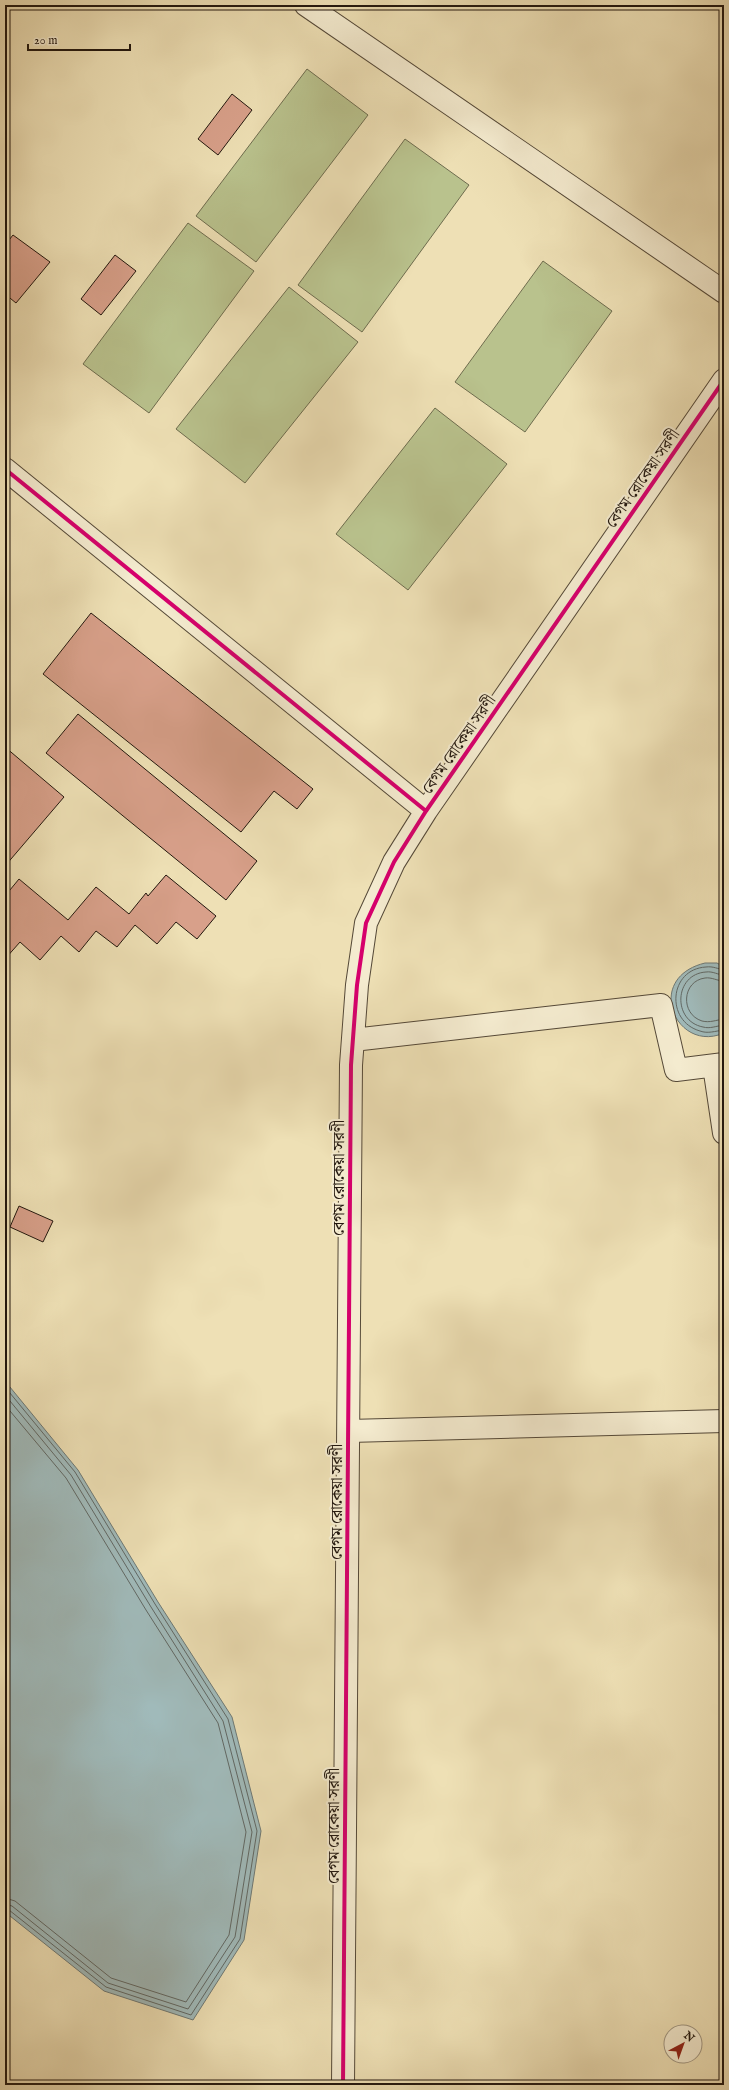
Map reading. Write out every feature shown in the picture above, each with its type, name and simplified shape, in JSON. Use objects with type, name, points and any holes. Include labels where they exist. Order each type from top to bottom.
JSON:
[{"type":"street","points":[[306,5],[724,292]]},
{"type":"street","name":"বেগম রোকেয়া সরণী","points":[[343,2085],[348,1431],[353,1040],[357,985],[366,923],[394,862],[426,811],[724,380]]},
{"type":"street","points":[[5,469],[426,811]]},
{"type":"street","points":[[353,1040],[661,1005],[676,1070],[719,1065],[724,1133]]},
{"type":"street","points":[[348,1431],[724,1420]]},
{"type":"green space","points":[[307,69],[368,115],[256,262],[196,216]]},
{"type":"green space","points":[[405,139],[469,185],[362,332],[298,285]]},
{"type":"green space","points":[[188,223],[254,271],[149,413],[83,364]]},
{"type":"green space","points":[[543,261],[612,311],[525,432],[455,382]]},
{"type":"green space","points":[[289,287],[358,342],[245,483],[176,429]]},
{"type":"green space","points":[[435,408],[507,464],[408,590],[336,534]]},
{"type":"water","points":[[705,963],[717,963],[724,967],[724,1033],[707,1037],[692,1033],[681,1024],[673,1012],[671,997],[675,983],[686,971]]},
{"type":"water","points":[[5,1381],[78,1470],[158,1602],[232,1717],[261,1831],[244,1940],[193,2020],[104,1991],[5,1912]]},
{"type":"building","points":[[232,94],[252,110],[218,155],[198,139]]},
{"type":"building","points":[[13,235],[50,262],[16,303],[5,294],[5,245]]},
{"type":"building","points":[[115,255],[136,271],[101,315],[81,299]]},
{"type":"building","points":[[91,613],[313,789],[297,809],[274,791],[241,832],[43,674]]},
{"type":"building","points":[[78,714],[257,861],[226,900],[46,753]]},
{"type":"building","points":[[5,747],[64,797],[5,866]]},
{"type":"building","points":[[166,875],[216,916],[197,939],[176,922],[157,944],[135,925],[117,947],[96,931],[79,952],[61,936],[40,960],[20,942],[5,959],[5,896],[19,879],[68,920],[96,887],[129,914],[146,893],[148,896]]},
{"type":"building","points":[[19,1206],[53,1221],[43,1242],[10,1227]]},
{"type":"cycle path","points":[[343,2085],[351,1065],[357,985],[366,923],[394,862],[426,811],[724,380]]},
{"type":"cycle path","points":[[5,469],[426,811]]}]
